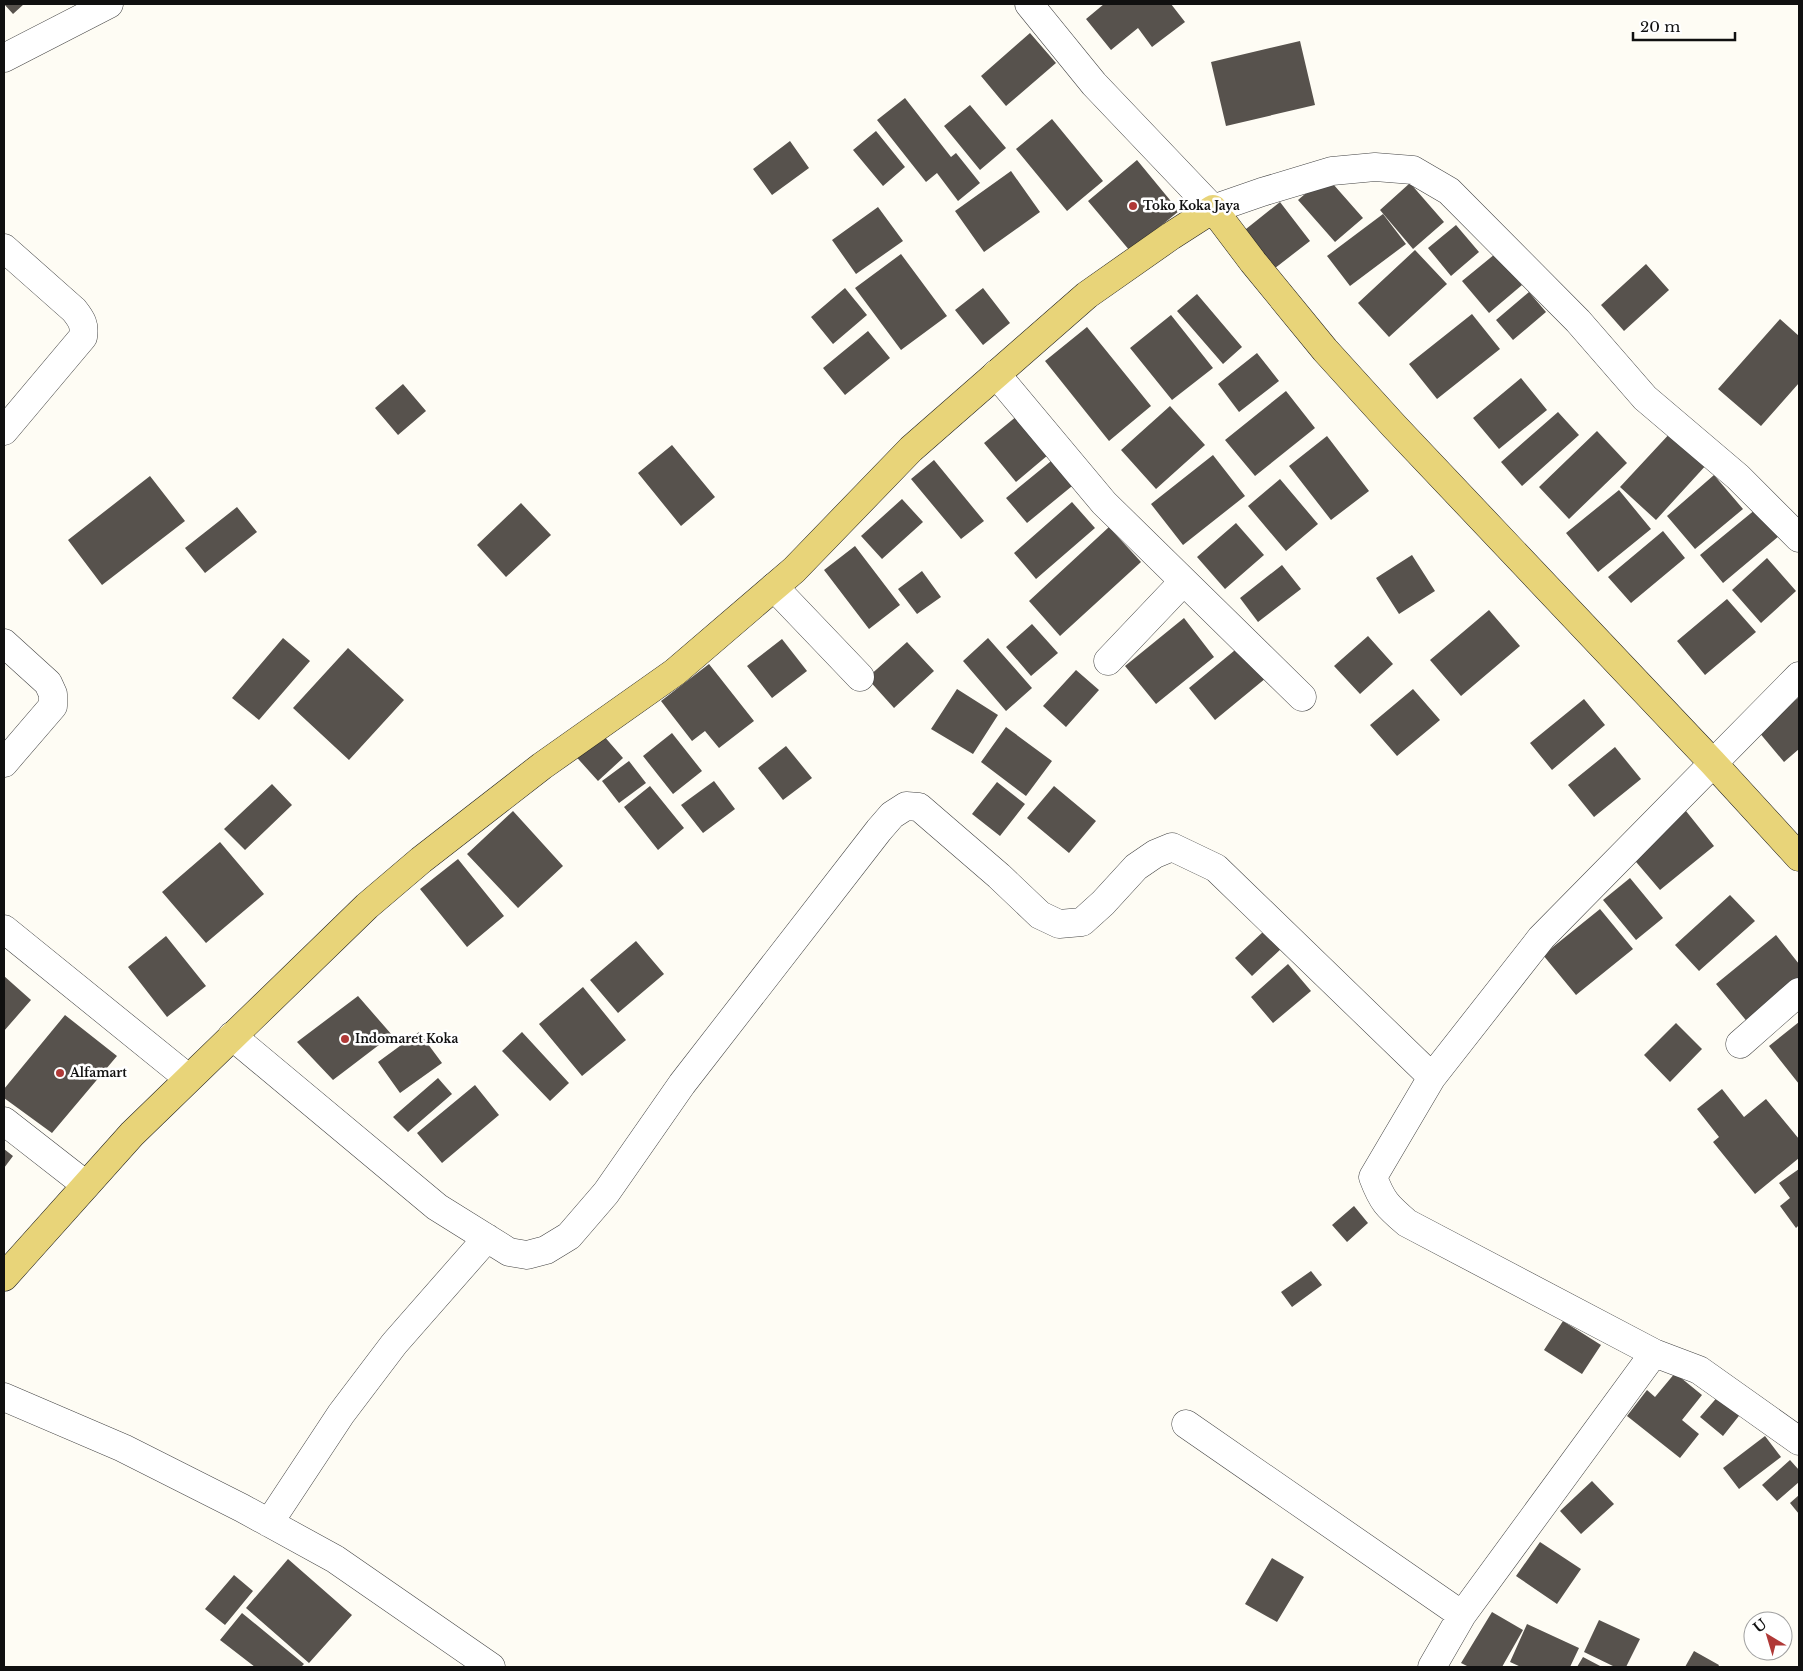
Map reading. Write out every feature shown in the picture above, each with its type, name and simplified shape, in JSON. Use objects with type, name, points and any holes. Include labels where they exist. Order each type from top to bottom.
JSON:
[{"type":"main road","points":[[4,1277],[132,1134],[367,906],[420,860],[542,766],[675,672],[794,570],[911,449],[1087,295],[1213,209],[1253,262],[1325,350],[1799,857]]},
{"type":"street","points":[[4,58],[109,4]]},
{"type":"street","points":[[1029,4],[1094,84],[1213,209],[1332,171],[1375,167],[1413,170],[1449,191],[1578,321],[1645,398],[1738,477],[1799,538]]},
{"type":"street","points":[[4,248],[74,310],[82,320],[85,328],[83,337],[4,431]]},
{"type":"street","points":[[996,374],[1104,503],[1302,697]]},
{"type":"street","points":[[1108,661],[1183,582]]},
{"type":"street","points":[[774,587],[860,677]]},
{"type":"street","points":[[4,643],[48,683],[53,694],[53,706],[4,762]]},
{"type":"street","points":[[1799,676],[1712,762],[1541,938],[1432,1077],[1372,1177],[1380,1196],[1390,1209],[1407,1223],[1654,1353],[1699,1370],[1799,1441]]},
{"type":"street","points":[[232,1036],[438,1207],[509,1252],[526,1254],[546,1250],[568,1236],[606,1193],[682,1084],[873,838],[892,815],[906,806],[919,807],[999,876],[1040,915],[1059,924],[1082,922],[1103,903],[1136,867],[1155,854],[1172,847],[1216,868],[1432,1077]]},
{"type":"street","points":[[4,929],[188,1078]]},
{"type":"street","points":[[1740,1044],[1799,992]]},
{"type":"street","points":[[4,1120],[86,1185]]},
{"type":"street","points":[[269,1523],[340,1414],[394,1344],[487,1238]]},
{"type":"street","points":[[1432,1667],[1462,1615],[1654,1353]]},
{"type":"street","points":[[4,1397],[123,1448],[335,1559],[491,1667]]},
{"type":"street","points":[[1186,1424],[1462,1615]]},
{"type":"building","points":[[4,4],[24,4],[13,14]]},
{"type":"building","points":[[1104,4],[1171,4],[1185,22],[1152,47],[1138,28],[1111,50],[1086,19]]},
{"type":"building","points":[[1030,33],[1056,63],[1006,106],[981,76]]},
{"type":"building","points":[[1300,41],[1315,105],[1226,126],[1211,62]]},
{"type":"building","points":[[905,98],[951,157],[956,153],[980,183],[958,201],[937,173],[926,182],[877,120]]},
{"type":"building","points":[[970,105],[1006,148],[980,170],[944,126]]},
{"type":"building","points":[[1052,119],[1103,181],[1067,211],[1016,149]]},
{"type":"building","points":[[876,131],[905,167],[883,186],[853,150]]},
{"type":"building","points":[[790,141],[809,168],[772,195],[753,169]]},
{"type":"building","name":"Toko Koka Jaya","points":[[1137,160],[1179,211],[1130,251],[1088,201]]},
{"type":"building","points":[[1011,171],[1040,212],[984,252],[955,211]]},
{"type":"building","points":[[1326,176],[1363,218],[1335,242],[1298,200]]},
{"type":"building","points":[[1410,183],[1444,222],[1413,249],[1380,210]]},
{"type":"building","points":[[1280,202],[1310,241],[1266,275],[1236,237]]},
{"type":"building","points":[[878,207],[903,241],[856,274],[832,240]]},
{"type":"building","points":[[1383,214],[1406,244],[1350,286],[1327,256]]},
{"type":"building","points":[[1456,225],[1479,252],[1451,276],[1428,248]]},
{"type":"building","points":[[1415,250],[1447,284],[1389,337],[1358,303]]},
{"type":"building","points":[[901,254],[947,316],[901,350],[855,288]]},
{"type":"building","points":[[1495,254],[1522,285],[1489,313],[1462,281]]},
{"type":"building","points":[[1646,264],[1669,290],[1624,331],[1601,305]]},
{"type":"building","points":[[845,288],[867,315],[833,344],[811,317]]},
{"type":"building","points":[[983,288],[1010,323],[983,345],[955,310]]},
{"type":"building","points":[[1529,292],[1546,312],[1513,340],[1496,320]]},
{"type":"building","points":[[1197,294],[1242,347],[1223,364],[1177,311]]},
{"type":"building","points":[[1472,314],[1500,349],[1437,399],[1409,364]]},
{"type":"building","points":[[1171,315],[1213,368],[1172,400],[1130,348]]},
{"type":"building","points":[[1780,319],[1799,336],[1799,383],[1761,426],[1718,389]]},
{"type":"building","points":[[1087,327],[1151,406],[1109,441],[1045,361]]},
{"type":"building","points":[[868,331],[890,358],[845,395],[823,368]]},
{"type":"building","points":[[1257,353],[1279,381],[1239,412],[1218,384]]},
{"type":"building","points":[[1521,378],[1547,410],[1499,449],[1473,418]]},
{"type":"building","points":[[403,384],[426,411],[398,435],[375,408]]},
{"type":"building","points":[[1286,391],[1315,428],[1255,476],[1225,440]]},
{"type":"building","points":[[1170,406],[1205,445],[1156,489],[1121,450]]},
{"type":"building","points":[[1558,412],[1579,435],[1522,486],[1501,462]]},
{"type":"building","points":[[1017,416],[1048,455],[1016,482],[984,443]]},
{"type":"building","points":[[1673,430],[1708,463],[1656,520],[1620,487]]},
{"type":"building","points":[[1597,431],[1627,463],[1569,519],[1539,487]]},
{"type":"building","points":[[1327,436],[1369,491],[1331,520],[1289,466]]},
{"type":"building","points":[[672,445],[715,497],[681,526],[638,473]]},
{"type":"building","points":[[1213,455],[1245,496],[1183,545],[1151,504]]},
{"type":"building","points":[[1056,457],[1077,482],[1027,523],[1006,498]]},
{"type":"building","points":[[934,460],[984,521],[961,539],[911,479]]},
{"type":"building","points":[[1714,475],[1743,509],[1695,549],[1667,516]]},
{"type":"building","points":[[150,476],[185,521],[102,585],[68,540]]},
{"type":"building","points":[[1280,479],[1318,524],[1286,551],[1248,506]]},
{"type":"building","points":[[1619,490],[1651,529],[1598,572],[1566,533]]},
{"type":"building","points":[[902,499],[923,522],[882,559],[861,536]]},
{"type":"building","points":[[1072,502],[1095,528],[1036,579],[1014,553]]},
{"type":"building","points":[[521,503],[551,535],[506,577],[477,545]]},
{"type":"building","points":[[237,507],[257,532],[205,573],[185,548]]},
{"type":"building","points":[[1756,509],[1779,536],[1723,583],[1700,555]]},
{"type":"building","points":[[1236,523],[1264,555],[1225,589],[1197,557]]},
{"type":"building","points":[[1109,527],[1141,562],[1060,636],[1029,601]]},
{"type":"building","points":[[1663,531],[1685,558],[1631,603],[1608,577]]},
{"type":"building","points":[[855,546],[900,605],[869,629],[824,570]]},
{"type":"building","points":[[1412,555],[1435,591],[1399,614],[1376,578]]},
{"type":"building","points":[[1767,558],[1796,591],[1761,623],[1732,590]]},
{"type":"building","points":[[1282,565],[1301,589],[1258,622],[1240,598]]},
{"type":"building","points":[[922,571],[941,597],[917,614],[898,589]]},
{"type":"building","points":[[1727,599],[1756,632],[1705,675],[1677,641]]},
{"type":"building","points":[[1489,610],[1520,646],[1461,696],[1430,660]]},
{"type":"building","points":[[1184,618],[1214,657],[1156,704],[1125,666]]},
{"type":"building","points":[[1032,624],[1058,653],[1031,676],[1006,647]]},
{"type":"building","points":[[1368,636],[1393,664],[1360,694],[1334,666]]},
{"type":"building","points":[[283,638],[310,661],[259,720],[232,698]]},
{"type":"building","points":[[988,638],[1032,688],[1006,711],[963,661]]},
{"type":"building","points":[[782,639],[807,671],[772,698],[747,666]]},
{"type":"building","points":[[907,642],[934,671],[894,708],[867,678]]},
{"type":"building","points":[[1240,646],[1266,678],[1215,720],[1189,688]]},
{"type":"building","points":[[348,648],[404,700],[349,760],[293,708]]},
{"type":"building","points":[[709,664],[754,721],[719,748],[705,731],[692,741],[661,701]]},
{"type":"building","points":[[1076,670],[1099,690],[1066,727],[1043,706]]},
{"type":"building","points":[[957,689],[998,715],[973,754],[931,729]]},
{"type":"building","points":[[1413,689],[1440,720],[1397,756],[1370,725]]},
{"type":"building","points":[[1799,697],[1799,749],[1784,762],[1758,731]]},
{"type":"building","points":[[1584,699],[1605,725],[1552,770],[1530,743]]},
{"type":"building","points":[[1006,727],[1052,761],[1026,796],[981,762]]},
{"type":"building","points":[[597,728],[623,758],[598,781],[571,751]]},
{"type":"building","points":[[672,733],[702,771],[673,794],[643,756]]},
{"type":"building","points":[[786,746],[812,778],[783,800],[758,768]]},
{"type":"building","points":[[1615,747],[1641,779],[1594,817],[1568,785]]},
{"type":"building","points":[[629,761],[646,783],[619,803],[602,781]]},
{"type":"building","points":[[714,781],[735,809],[703,833],[681,805]]},
{"type":"building","points":[[997,782],[1025,804],[1000,836],[972,814]]},
{"type":"building","points":[[272,784],[292,805],[245,850],[224,829]]},
{"type":"building","points":[[650,786],[684,828],[658,850],[624,807]]},
{"type":"building","points":[[1054,786],[1096,821],[1069,853],[1027,818]]},
{"type":"building","points":[[513,811],[563,866],[518,908],[467,854]]},
{"type":"building","points":[[1686,811],[1714,846],[1660,890],[1631,856]]},
{"type":"building","points":[[220,842],[264,894],[206,943],[162,892]]},
{"type":"building","points":[[458,859],[504,916],[467,947],[420,889]]},
{"type":"building","points":[[1630,878],[1663,918],[1636,940],[1603,900]]},
{"type":"building","points":[[1730,895],[1755,921],[1699,971],[1675,945]]},
{"type":"building","points":[[1600,909],[1633,949],[1576,995],[1543,955]]},
{"type":"building","points":[[1265,930],[1282,948],[1252,976],[1235,958]]},
{"type":"building","points":[[1776,935],[1799,964],[1799,983],[1749,1024],[1716,984]]},
{"type":"building","points":[[166,936],[206,986],[167,1017],[128,967]]},
{"type":"building","points":[[636,941],[664,974],[618,1013],[590,980]]},
{"type":"building","points":[[1288,964],[1311,991],[1273,1023],[1251,997]]},
{"type":"building","points":[[4,976],[31,1000],[4,1031]]},
{"type":"building","points":[[583,987],[626,1040],[582,1076],[539,1024]]},
{"type":"building","name":"Indomaret Koka","points":[[358,996],[392,1035],[333,1080],[297,1042]]},
{"type":"building","name":"Alfamart","points":[[65,1015],[117,1056],[52,1133],[4,1098],[4,1089]]},
{"type":"building","points":[[1799,1022],[1799,1084],[1769,1046]]},
{"type":"building","points":[[1676,1023],[1702,1049],[1670,1082],[1644,1055]]},
{"type":"building","points":[[419,1032],[442,1063],[400,1093],[378,1062]]},
{"type":"building","points":[[522,1032],[569,1083],[550,1101],[502,1051]]},
{"type":"building","points":[[438,1078],[452,1094],[408,1132],[393,1117]]},
{"type":"building","points":[[475,1085],[499,1115],[442,1163],[417,1133]]},
{"type":"building","points":[[1722,1089],[1744,1117],[1766,1099],[1799,1139],[1799,1158],[1755,1194],[1713,1142],[1719,1137],[1697,1109]]},
{"type":"building","points":[[4,1149],[13,1156],[4,1168]]},
{"type":"building","points":[[1799,1169],[1799,1225],[1796,1228],[1780,1206],[1790,1198],[1779,1183]]},
{"type":"building","points":[[1354,1206],[1368,1223],[1347,1242],[1332,1225]]},
{"type":"building","points":[[1311,1271],[1322,1285],[1292,1307],[1281,1292]]},
{"type":"building","points":[[1563,1321],[1601,1345],[1582,1374],[1544,1350]]},
{"type":"building","points":[[1675,1373],[1702,1395],[1682,1420],[1699,1434],[1680,1458],[1627,1416],[1647,1390],[1655,1397]]},
{"type":"building","points":[[1720,1394],[1742,1412],[1723,1436],[1700,1417]]},
{"type":"building","points":[[1765,1436],[1781,1457],[1739,1489],[1723,1468]]},
{"type":"building","points":[[1790,1460],[1799,1470],[1799,1482],[1777,1501],[1762,1485]]},
{"type":"building","points":[[1592,1481],[1614,1504],[1581,1534],[1560,1511]]},
{"type":"building","points":[[1799,1495],[1799,1514],[1790,1503]]},
{"type":"building","points":[[1540,1542],[1581,1569],[1557,1604],[1516,1576]]},
{"type":"building","points":[[1272,1558],[1304,1577],[1277,1622],[1245,1604]]},
{"type":"building","points":[[288,1559],[352,1615],[309,1663],[246,1608]]},
{"type":"building","points":[[234,1575],[253,1591],[225,1625],[205,1609]]},
{"type":"building","points":[[1492,1612],[1523,1630],[1502,1667],[1469,1667],[1461,1663]]},
{"type":"building","points":[[242,1613],[304,1664],[301,1667],[255,1667],[220,1640]]},
{"type":"building","points":[[1599,1620],[1640,1639],[1626,1667],[1615,1667],[1584,1652]]},
{"type":"building","points":[[1527,1624],[1579,1648],[1570,1667],[1521,1667],[1510,1662]]},
{"type":"building","points":[[1694,1651],[1719,1665],[1718,1667],[1685,1667]]},
{"type":"building","points":[[1583,1657],[1602,1667],[1577,1667]]},
{"type":"place","name":"Toko Koka Jaya","points":[[1133,206]]},
{"type":"place","name":"Indomaret Koka","points":[[345,1039]]},
{"type":"place","name":"Alfamart","points":[[60,1073]]}]
